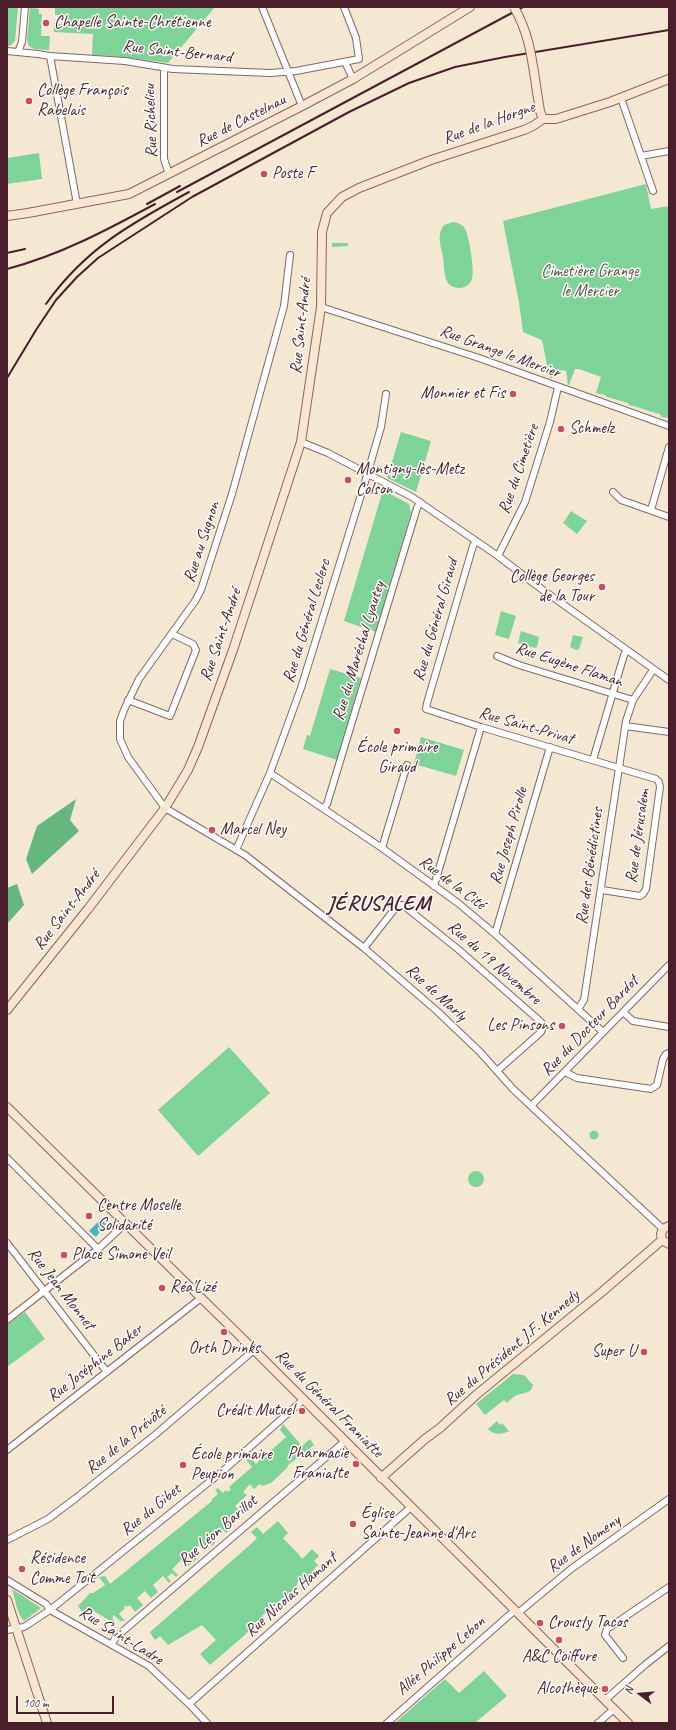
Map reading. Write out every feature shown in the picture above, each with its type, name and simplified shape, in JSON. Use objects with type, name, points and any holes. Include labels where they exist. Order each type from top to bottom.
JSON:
[{"type":"street","points":[[18,52],[22,42],[25,7]]},
{"type":"street","points":[[262,7],[302,106]]},
{"type":"street","name":"Rue Saint-Bernard","points":[[7,51],[50,56],[125,61],[164,68],[270,73],[288,72],[359,60],[356,38],[344,7]]},
{"type":"street","name":"Rue de Castelnau","points":[[7,216],[129,194],[353,79],[470,7]]},
{"type":"street","points":[[514,7],[530,43],[540,112],[543,119]]},
{"type":"street","points":[[50,56],[77,204]]},
{"type":"street","points":[[344,62],[353,79]]},
{"type":"street","name":"Rue Richelieu","points":[[164,68],[164,159],[169,174]]},
{"type":"street","name":"Rue de la Horgne","points":[[327,213],[342,197],[359,188],[431,160],[529,128],[543,119],[556,119],[567,116],[621,98],[669,79]]},
{"type":"street","points":[[621,98],[652,191]]},
{"type":"street","points":[[641,156],[669,151]]},
{"type":"street","name":"Rue Saint-André","points":[[7,1010],[88,909],[165,808],[188,770],[198,747],[233,650],[301,442],[321,307],[322,232],[327,213]]},
{"type":"street","name":"Rue au Sugnon","points":[[165,808],[132,764],[124,749],[119,732],[120,721],[139,678],[198,596],[230,500],[284,306],[290,255]]},
{"type":"street","name":"Rue Grange le Mercier","points":[[321,307],[476,357],[558,388],[669,426]]},
{"type":"street","name":"Rue du Cimetière","points":[[498,556],[525,502],[550,422],[558,388]]},
{"type":"street","name":"Rue du Général Leclerc","points":[[236,850],[270,773],[304,681],[381,426],[386,394]]},
{"type":"street","points":[[301,442],[328,453],[420,502],[498,556],[653,670],[669,680]]},
{"type":"street","points":[[651,510],[669,447]]},
{"type":"street","points":[[613,492],[621,500],[669,516]]},
{"type":"street","name":"Rue du Maréchal Lyautey","points":[[324,808],[327,804],[414,515],[420,502]]},
{"type":"street","name":"Rue du Général Giraud","points":[[426,709],[473,546],[476,541]]},
{"type":"street","points":[[128,700],[170,716],[196,650],[193,644],[172,634]]},
{"type":"street","points":[[593,760],[612,693],[627,650]]},
{"type":"street","name":"Rue Eugène Flaman","points":[[497,656],[519,665],[632,700]]},
{"type":"street","name":"Rue des Bénédictines","points":[[578,1009],[584,1000],[602,890],[625,726],[632,700],[653,670]]},
{"type":"street","name":"Rue Saint-Privat","points":[[426,709],[618,768]]},
{"type":"street","points":[[625,726],[669,732]]},
{"type":"street","points":[[434,886],[481,727]]},
{"type":"street","name":"Rue Joseph Pirolle","points":[[495,934],[550,747]]},
{"type":"street","points":[[382,848],[407,764]]},
{"type":"street","name":"Rue de Jérusalem","points":[[602,890],[640,896],[646,889],[660,787],[660,782],[656,779],[618,768]]},
{"type":"street","name":"Rue de la Cité","points":[[270,773],[278,776],[434,886],[495,934],[603,1032]]},
{"type":"street","name":"Rue de Marly","points":[[165,808],[236,850],[364,948],[437,1010],[480,1052],[531,1106],[666,1227]]},
{"type":"street","name":"Rue du 19 Novembre","points":[[364,948],[397,906],[403,905],[459,950],[541,1022],[541,1032],[497,1071]]},
{"type":"street","name":"Rue du Docteur Bardot","points":[[531,1106],[669,965]]},
{"type":"street","points":[[623,1012],[633,1021],[669,1027]]},
{"type":"street","points":[[565,1072],[577,1078],[651,1089],[658,1085],[663,1059],[666,1054],[669,1053]]},
{"type":"street","name":"Rue du Général Franiatte","points":[[7,1107],[126,1223],[628,1723]]},
{"type":"street","points":[[7,1158],[98,1249]]},
{"type":"street","points":[[7,1320],[98,1249],[126,1223]]},
{"type":"street","points":[[666,1227],[661,1234],[666,1242]]},
{"type":"street","name":"Rue du Président J.F. Kennedy","points":[[381,1478],[482,1390],[666,1242]]},
{"type":"street","name":"Rue Jean Monnet","points":[[7,1243],[107,1372]]},
{"type":"street","name":"Rue Joséphine Baker","points":[[7,1450],[201,1298]]},
{"type":"street","name":"Rue de la Prévôté","points":[[7,1540],[48,1519],[76,1498],[156,1434],[254,1350]]},
{"type":"street","name":"Rue du Gibet","points":[[50,1610],[224,1470],[303,1400]]},
{"type":"street","name":"Rue Léon Barillot","points":[[112,1644],[116,1637],[345,1441]]},
{"type":"street","name":"Rue de Nomeny","points":[[516,1612],[571,1569],[669,1499]]},
{"type":"street","name":"Rue Nicolas Hamant","points":[[189,1704],[411,1507]]},
{"type":"street","name":"Rue Saint-Ladre","points":[[7,1580],[46,1604],[50,1610],[112,1644],[118,1650],[149,1666],[207,1723]]},
{"type":"street","points":[[622,1658],[605,1635],[607,1629],[669,1587]]},
{"type":"street","points":[[7,1600],[47,1723]]},
{"type":"street","points":[[7,1630],[24,1627],[50,1610]]},
{"type":"street","name":"Allée Philippe Lebon","points":[[386,1723],[516,1612]]},
{"type":"street","points":[[605,1700],[623,1683],[669,1646]]},
{"type":"street","points":[[598,1723],[614,1709]]},
{"type":"green space","points":[[7,7],[18,7],[15,41],[10,46],[7,46]]},
{"type":"green space","points":[[55,7],[215,7],[168,63],[114,56],[92,55],[93,34],[54,32],[54,22],[56,24],[63,24],[63,15],[55,15]]},
{"type":"green space","points":[[30,8],[39,9],[39,14],[42,14],[41,36],[50,36],[49,50],[34,49],[29,46],[27,40]]},
{"type":"green space","points":[[39,153],[42,179],[7,184],[7,158]]},
{"type":"green space","name":"Cimetière Grange le Mercier","points":[[646,184],[651,209],[669,206],[669,418],[661,417],[660,414],[596,393],[601,377],[579,369],[575,369],[569,385],[566,371],[561,370],[550,379],[542,340],[523,332],[519,303],[503,221]]},
{"type":"green space","points":[[453,222],[462,225],[466,231],[470,244],[472,261],[472,279],[467,286],[459,288],[451,286],[446,279],[440,241],[440,233],[444,225]]},
{"type":"green space","points":[[332,243],[348,243],[348,246],[332,247]]},
{"type":"green space","points":[[401,432],[431,441],[416,492],[387,478]]},
{"type":"green space","points":[[383,490],[409,504],[411,513],[376,632],[344,621]]},
{"type":"green space","points":[[571,511],[587,521],[577,534],[563,523]]},
{"type":"green space","points":[[501,611],[516,616],[509,639],[495,635]]},
{"type":"green space","points":[[521,631],[539,637],[537,647],[535,648],[518,643]]},
{"type":"green space","points":[[573,635],[583,637],[579,649],[576,650],[570,647]]},
{"type":"green space","points":[[330,669],[361,678],[337,760],[303,749],[307,735],[310,736]]},
{"type":"green space","points":[[421,737],[464,750],[456,776],[414,764]]},
{"type":"green space","points":[[76,799],[70,820],[79,831],[32,874],[26,859],[37,826]]},
{"type":"green space","points":[[17,884],[24,905],[7,924],[7,888]]},
{"type":"green space","points":[[229,1047],[270,1093],[198,1156],[158,1110]]},
{"type":"green space","points":[[594,1130],[599,1135],[594,1140],[589,1135]]},
{"type":"green space","points":[[476,1171],[483,1176],[484,1179],[479,1186],[476,1187],[469,1182],[468,1179],[473,1172]]},
{"type":"green space","points":[[25,1312],[45,1339],[7,1367],[7,1325]]},
{"type":"green space","points":[[513,1374],[524,1375],[533,1385],[532,1388],[528,1392],[515,1396],[507,1403],[504,1400],[485,1415],[476,1404]]},
{"type":"green space","points":[[497,1421],[500,1425],[502,1423],[509,1431],[498,1434],[488,1429]]},
{"type":"green space","points":[[283,1424],[302,1446],[310,1439],[314,1445],[287,1466],[288,1467],[271,1483],[262,1486],[260,1484],[254,1489],[250,1484],[243,1492],[247,1495],[235,1506],[241,1512],[236,1516],[234,1513],[232,1515],[233,1516],[227,1520],[232,1528],[226,1533],[220,1527],[210,1536],[215,1543],[212,1546],[208,1542],[206,1544],[210,1548],[208,1549],[202,1543],[191,1552],[197,1559],[187,1567],[181,1560],[172,1569],[178,1575],[176,1577],[172,1573],[167,1577],[171,1581],[169,1583],[163,1576],[153,1585],[158,1592],[151,1598],[145,1591],[137,1598],[143,1605],[135,1612],[130,1605],[127,1607],[126,1605],[119,1614],[125,1621],[120,1621],[114,1615],[112,1618],[117,1625],[89,1608],[85,1616],[78,1606],[90,1593],[93,1593],[105,1585],[99,1577],[105,1576],[110,1584],[212,1501],[211,1500],[218,1494],[215,1490],[218,1488],[223,1493],[226,1490],[228,1492],[231,1489],[229,1487],[252,1467],[246,1460],[250,1457],[256,1464],[286,1437],[280,1430]]},
{"type":"green space","points":[[278,1521],[288,1533],[283,1538],[302,1559],[312,1549],[319,1556],[314,1561],[318,1565],[314,1569],[315,1571],[303,1581],[301,1579],[289,1596],[280,1600],[267,1615],[265,1613],[262,1616],[264,1618],[247,1633],[246,1632],[246,1634],[210,1665],[200,1654],[216,1640],[202,1625],[168,1645],[160,1636],[155,1640],[150,1632],[251,1544],[257,1538],[251,1532],[257,1527],[263,1534]]},
{"type":"green space","points":[[12,1589],[41,1608],[24,1621],[18,1610]]},
{"type":"green space","points":[[484,1671],[507,1696],[475,1723],[395,1723],[445,1679],[459,1693]]},
{"type":"water","points":[[101,1219],[106,1224],[96,1237],[89,1231]]},
{"type":"railway","points":[[177,192],[523,7]]},
{"type":"railway","points":[[7,378],[56,300],[77,277],[98,258],[192,197],[349,112],[409,83],[455,67],[505,57],[669,30]]},
{"type":"railway","points":[[147,204],[180,186]]},
{"type":"railway","points":[[46,304],[76,268],[110,239],[147,215],[189,192]]},
{"type":"railway","points":[[7,269],[46,257],[83,241],[155,204]]},
{"type":"railway","points":[[7,253],[25,249]]},
{"type":"place","name":"Chapelle Sainte-Chrétienne","points":[[46,23]]},
{"type":"place","name":"Collège François Rabelais","points":[[29,101]]},
{"type":"place","name":"Poste F","points":[[264,174]]},
{"type":"place","name":"Monnier et Fis","points":[[513,394]]},
{"type":"place","name":"Schmelz","points":[[561,429]]},
{"type":"place","name":"Montigny-lès-Metz Colson","points":[[348,480]]},
{"type":"place","name":"Collège Georges de la Tour","points":[[602,587]]},
{"type":"place","name":"École primaire Giraud","points":[[397,731]]},
{"type":"place","name":"Marcel Ney","points":[[212,830]]},
{"type":"place","name":"Les Pinsons","points":[[562,1026]]},
{"type":"place","name":"Centre Moselle Solidarité","points":[[89,1216]]},
{"type":"place","name":"Place Simone Veil","points":[[64,1255]]},
{"type":"place","name":"Réa'Lizé","points":[[162,1288]]},
{"type":"place","name":"Orth Drinks","points":[[224,1332]]},
{"type":"place","name":"Super U","points":[[644,1352]]},
{"type":"place","name":"Crédit Mutuel","points":[[302,1411]]},
{"type":"place","name":"Pharmacie Franiatte","points":[[356,1464]]},
{"type":"place","name":"École primaire Peupion","points":[[183,1465]]},
{"type":"place","name":"Église Sainte-Jeanne d'Arc","points":[[353,1524]]},
{"type":"place","name":"Résidence Comme Toit","points":[[22,1569]]},
{"type":"place","name":"Crousty Tacos","points":[[540,1623]]},
{"type":"place","name":"A&C Coiffure","points":[[559,1640]]},
{"type":"place","name":"Alcothèque","points":[[605,1689]]},
{"type":"district","name":"JÉRUSALEM","points":[[379,904]]}]
